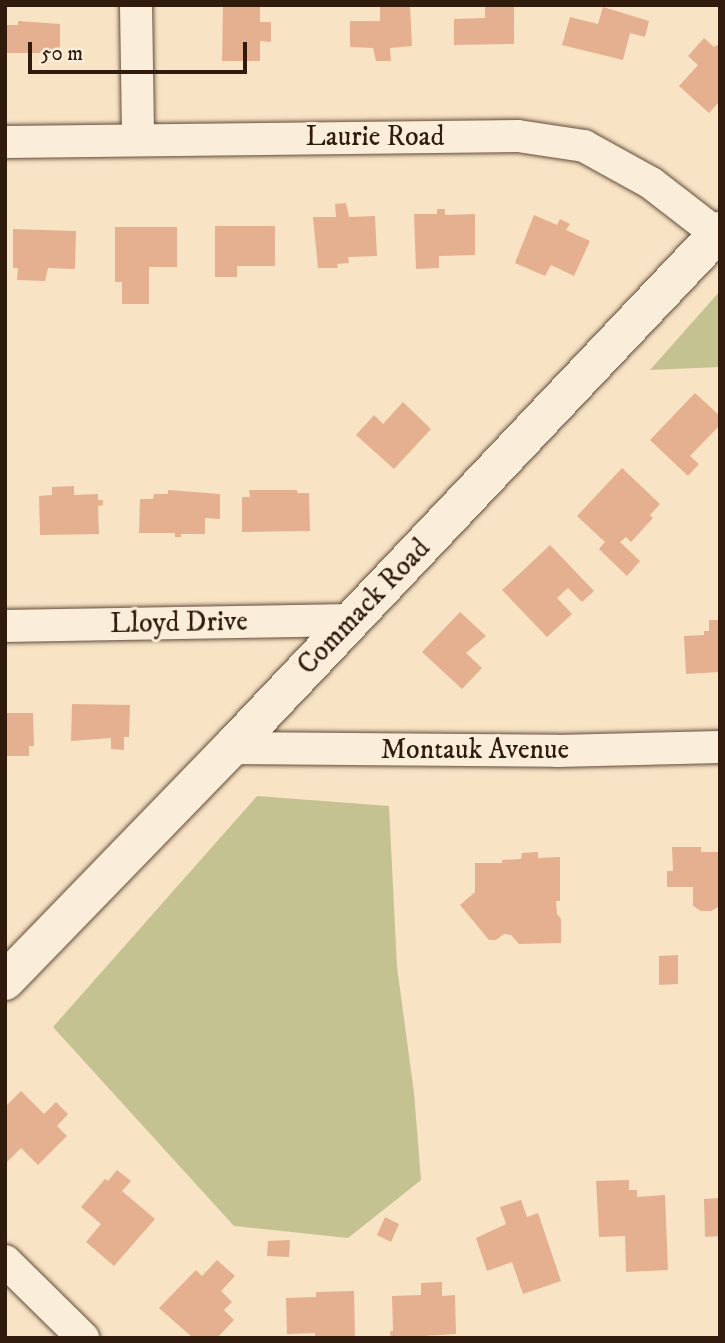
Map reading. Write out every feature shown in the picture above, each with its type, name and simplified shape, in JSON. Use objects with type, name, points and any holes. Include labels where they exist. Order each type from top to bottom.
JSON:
[{"type":"street","points":[[136,5],[138,138]]},
{"type":"street","name":"Laurie Road","points":[[5,142],[138,138],[518,136],[584,146],[651,183],[718,232]]},
{"type":"street","name":"Commack Road","points":[[5,981],[231,748],[718,232]]},
{"type":"street","name":"Lloyd Drive","points":[[5,626],[352,620]]},
{"type":"street","name":"Montauk Avenue","points":[[231,748],[557,751],[720,747]]},
{"type":"street","points":[[5,1261],[83,1338]]},
{"type":"shaded area","points":[[720,291],[720,367],[650,370]]},
{"type":"shaded area","points":[[257,796],[389,806],[397,967],[414,1093],[421,1180],[348,1238],[234,1226],[53,1027]]},
{"type":"building","points":[[380,5],[410,5],[412,46],[390,48],[391,61],[376,61],[373,48],[350,47],[350,21],[380,21]]},
{"type":"building","points":[[485,5],[514,5],[514,44],[454,45],[454,19],[485,18]]},
{"type":"building","points":[[223,6],[260,6],[260,22],[271,22],[271,42],[260,41],[260,61],[222,61]]},
{"type":"building","points":[[603,7],[649,21],[645,37],[630,33],[623,60],[562,45],[570,17],[598,24]]},
{"type":"building","points":[[18,21],[60,24],[60,53],[5,53],[5,25],[18,25]]},
{"type":"building","points":[[704,38],[714,47],[717,45],[720,48],[720,101],[709,113],[679,86],[698,65],[688,56]]},
{"type":"building","points":[[346,203],[349,217],[375,216],[377,256],[348,257],[349,263],[337,264],[338,268],[318,268],[313,217],[336,217],[335,204]]},
{"type":"building","points":[[437,209],[445,209],[445,215],[475,214],[475,255],[439,256],[439,268],[416,269],[414,214],[437,214]]},
{"type":"building","points":[[534,215],[557,225],[560,219],[570,224],[566,230],[590,241],[574,276],[551,265],[545,276],[515,263]]},
{"type":"building","points":[[215,226],[275,226],[275,266],[237,266],[237,277],[215,277]]},
{"type":"building","points":[[115,227],[177,227],[177,267],[149,267],[149,304],[122,304],[122,282],[115,282]]},
{"type":"building","points":[[13,229],[76,231],[75,269],[48,268],[45,281],[17,280],[18,268],[13,268]]},
{"type":"building","points":[[695,393],[720,416],[720,425],[690,456],[699,464],[688,476],[650,440]]},
{"type":"building","points":[[403,402],[431,429],[394,469],[356,435],[374,415],[383,424]]},
{"type":"building","points":[[622,468],[660,504],[650,515],[653,518],[631,542],[626,537],[620,542],[640,561],[627,576],[599,549],[605,542],[577,516]]},
{"type":"building","points":[[74,486],[74,495],[98,494],[98,500],[103,500],[103,505],[98,506],[99,534],[40,535],[39,496],[52,495],[52,487]]},
{"type":"building","points":[[168,490],[220,494],[220,519],[205,518],[205,534],[181,534],[181,537],[175,537],[175,533],[139,533],[140,499],[153,499],[154,494],[168,494]]},
{"type":"building","points":[[249,490],[297,490],[297,493],[309,493],[310,531],[242,532],[242,497],[250,497]]},
{"type":"building","points":[[550,545],[594,591],[582,602],[568,588],[557,598],[572,614],[547,637],[502,590]]},
{"type":"building","points":[[460,612],[486,636],[466,653],[482,668],[462,689],[422,652]]},
{"type":"building","points":[[709,620],[720,620],[720,672],[686,674],[684,636],[704,635],[704,631],[709,631]]},
{"type":"building","points":[[72,704],[130,705],[129,737],[124,737],[124,750],[111,749],[111,738],[71,741]]},
{"type":"building","points":[[5,713],[33,713],[34,746],[29,746],[29,756],[5,756]]},
{"type":"building","points":[[672,847],[701,847],[701,852],[720,852],[720,906],[711,911],[701,911],[693,906],[693,887],[667,887],[667,871],[673,871]]},
{"type":"building","points":[[538,852],[538,858],[560,857],[560,901],[556,901],[557,914],[561,919],[561,943],[519,944],[511,935],[504,934],[496,940],[489,940],[460,905],[475,892],[475,863],[502,863],[502,860],[521,859],[522,853]]},
{"type":"building","points":[[678,955],[678,984],[659,985],[659,956]]},
{"type":"building","points":[[21,1091],[44,1114],[56,1102],[68,1114],[57,1126],[67,1136],[38,1165],[21,1148],[5,1164],[5,1107]]},
{"type":"building","points":[[117,1170],[131,1181],[122,1191],[155,1219],[114,1266],[86,1242],[101,1224],[81,1207],[105,1179],[108,1181]]},
{"type":"building","points":[[629,1180],[629,1190],[637,1190],[637,1197],[665,1195],[668,1270],[626,1272],[625,1236],[599,1237],[596,1181]]},
{"type":"building","points":[[720,1198],[720,1236],[705,1237],[704,1199]]},
{"type":"building","points":[[521,1200],[527,1217],[538,1213],[561,1281],[523,1294],[512,1262],[487,1271],[476,1238],[506,1224],[500,1207]]},
{"type":"building","points":[[385,1217],[399,1224],[391,1242],[377,1235]]},
{"type":"building","points":[[290,1240],[289,1257],[267,1256],[268,1241]]},
{"type":"building","points":[[217,1260],[235,1276],[221,1291],[232,1302],[224,1310],[234,1320],[217,1338],[193,1338],[159,1308],[196,1270],[202,1276]]},
{"type":"building","points":[[442,1282],[442,1296],[455,1295],[456,1334],[391,1338],[392,1296],[421,1295],[421,1283]]},
{"type":"building","points":[[354,1291],[355,1338],[315,1338],[315,1333],[287,1334],[286,1298],[316,1297],[316,1292]]}]
